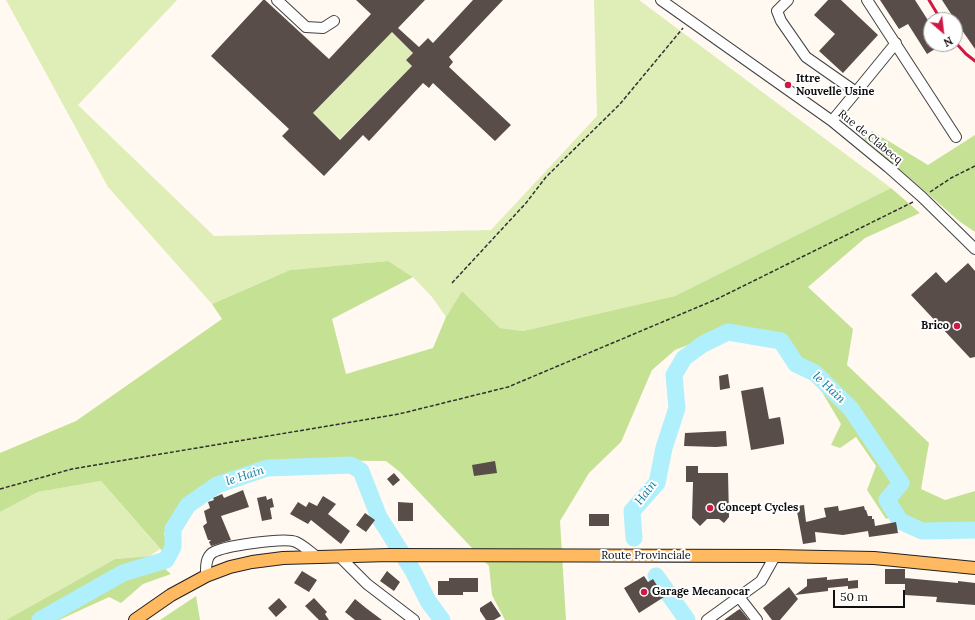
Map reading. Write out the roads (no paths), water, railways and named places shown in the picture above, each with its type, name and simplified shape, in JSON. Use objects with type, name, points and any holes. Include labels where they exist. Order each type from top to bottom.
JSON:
[{"type":"main road","name":"Route Provinciale","points":[[135,620],[171,595],[206,576],[230,567],[252,562],[283,558],[389,555],[775,556],[874,558],[975,568]]},
{"type":"street","points":[[277,0],[306,27],[323,28],[334,21]]},
{"type":"street","name":"Rue de Clabecq","points":[[661,0],[832,121],[922,197],[975,249]]},
{"type":"street","points":[[788,0],[777,11],[781,21],[806,57],[856,92]]},
{"type":"street","points":[[867,0],[956,137]]},
{"type":"street","points":[[832,121],[896,43]]},
{"type":"street","points":[[206,576],[206,560],[212,553],[241,545],[282,540],[296,542],[316,556]]},
{"type":"street","points":[[340,556],[367,584],[414,620]]},
{"type":"street","points":[[706,620],[761,581],[775,556]]},
{"type":"street","points":[[739,597],[758,620]]},
{"type":"waterway","name":"le Hain","points":[[634,538],[632,511],[657,483],[664,448],[677,408],[674,375],[684,358],[703,344],[728,332],[781,341],[796,364],[815,373],[851,409],[901,483],[887,500],[900,521],[922,531],[975,530]]},
{"type":"waterway","name":"le Hain","points":[[40,620],[123,573],[166,560],[173,547],[173,529],[188,505],[217,485],[267,468],[351,465],[361,471],[379,517],[413,571],[428,601],[442,620]]},
{"type":"waterway","name":"le Hain","points":[[656,576],[687,620]]},
{"type":"railway","points":[[929,0],[936,12]]},
{"type":"railway","points":[[963,51],[975,61]]},
{"type":"place","name":"Ittre Nouvelle Usine","points":[[788,85]]},
{"type":"place","name":"Brico","points":[[957,326]]},
{"type":"place","name":"Concept Cycles","points":[[710,508]]},
{"type":"place","name":"Garage Mecanocar","points":[[644,592]]},
{"type":"water label","name":"Hain","points":[[646,493]]}]
